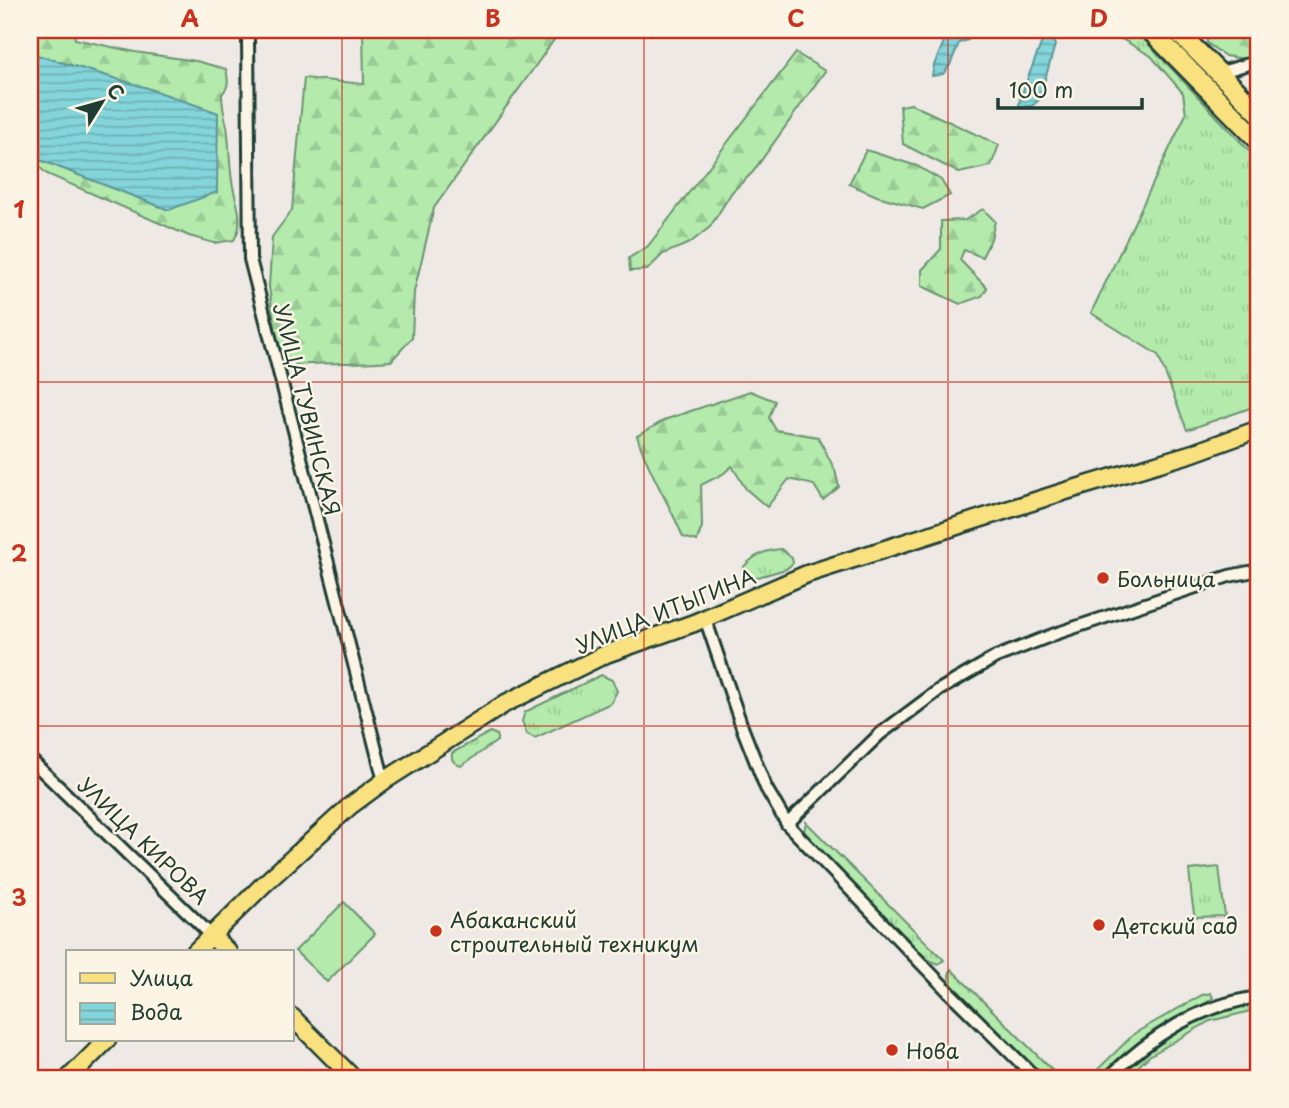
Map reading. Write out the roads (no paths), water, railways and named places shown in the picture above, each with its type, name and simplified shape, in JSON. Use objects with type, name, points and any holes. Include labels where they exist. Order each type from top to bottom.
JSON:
[{"type":"highway","points":[[1150,30],[1259,141]]},
{"type":"highway","points":[[1176,30],[1259,113]]},
{"type":"main road","name":"УЛИЦА ИТЫГИНА","points":[[1225,443],[1259,429]]},
{"type":"main road","name":"УЛИЦА ИТЫГИНА","points":[[197,950],[262,885],[350,806],[384,781],[431,749],[518,697],[606,653],[705,618],[807,574],[1063,492],[1225,443],[1259,436]]},
{"type":"main road","name":"УЛИЦА КИРОВА","points":[[212,936],[226,950]]},
{"type":"main road","points":[[294,1019],[353,1078]]},
{"type":"main road","points":[[69,1078],[105,1042]]},
{"type":"street","name":"УЛИЦА ТУВИНСКАЯ","points":[[248,39],[250,259],[384,781]]},
{"type":"street","points":[[1218,73],[1252,63],[1259,65]]},
{"type":"street","points":[[787,824],[880,734],[939,690],[996,657],[1055,634],[1229,576],[1259,570]]},
{"type":"street","points":[[705,618],[766,788],[787,824],[1036,1078]]},
{"type":"street","name":"УЛИЦА КИРОВА","points":[[30,760],[212,936]]},
{"type":"street","points":[[1108,1078],[1153,1038],[1193,1016],[1234,1000],[1259,997]]},
{"type":"water","points":[[949,30],[971,30],[968,40],[959,43],[943,74],[932,76],[934,65]]},
{"type":"water","points":[[1046,37],[1052,39],[1055,45],[1039,100],[1032,106],[1019,106],[1041,44]]},
{"type":"water","points":[[30,53],[147,88],[218,113],[217,192],[169,210],[30,156]]},
{"type":"place","name":"Больница","points":[[1103,578]]},
{"type":"place","name":"Детский сад","points":[[1099,925]]},
{"type":"place","name":"Абаканский строительный техникум","points":[[436,931]]},
{"type":"place","name":"Нова","points":[[892,1050]]}]
